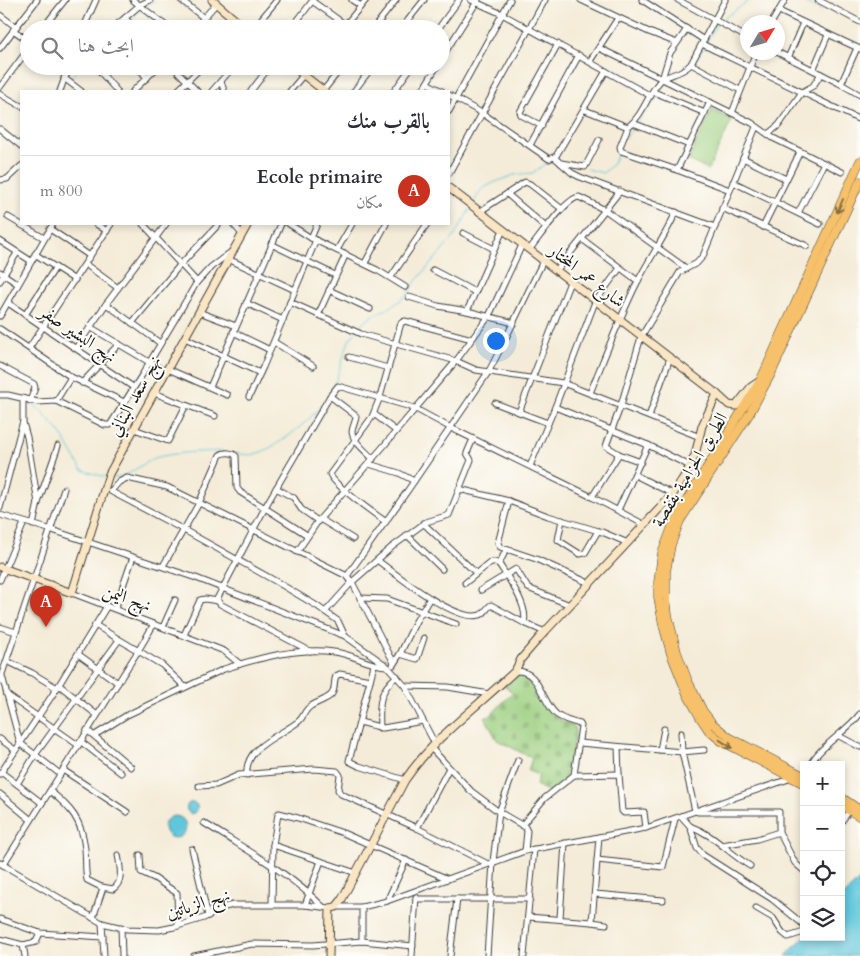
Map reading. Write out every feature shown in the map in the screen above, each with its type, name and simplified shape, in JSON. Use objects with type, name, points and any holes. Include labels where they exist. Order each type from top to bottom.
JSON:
[{"type":"main road","name":"الطريق الحزامية بقفصة","points":[[800,775],[791,773],[721,741],[709,731],[686,694],[671,654],[663,625],[658,597],[658,582],[662,553],[672,525],[760,381],[860,161]]},
{"type":"main road","name":"الطريق الحزامية بقفصة","points":[[800,781],[791,773],[729,737],[703,711],[692,689],[678,652],[668,615],[666,572],[671,545],[680,521],[750,413],[771,374],[860,181]]},
{"type":"main road","points":[[845,801],[860,810]]},
{"type":"main road","points":[[844,806],[860,817]]},
{"type":"street","points":[[21,20],[37,0]]},
{"type":"street","points":[[49,20],[65,0]]},
{"type":"street","points":[[87,20],[96,0]]},
{"type":"street","points":[[133,0],[158,20]]},
{"type":"street","points":[[124,18],[150,0]]},
{"type":"street","points":[[181,0],[204,18],[214,2],[235,20]]},
{"type":"street","points":[[260,20],[276,0]]},
{"type":"street","points":[[298,20],[313,0],[336,20]]},
{"type":"street","points":[[352,0],[361,6]]},
{"type":"street","points":[[350,20],[366,0]]},
{"type":"street","points":[[380,20],[396,0]]},
{"type":"street","points":[[408,20],[424,0]]},
{"type":"street","points":[[445,20],[459,0]]},
{"type":"street","points":[[450,109],[510,0]]},
{"type":"street","points":[[450,171],[545,0]]},
{"type":"street","points":[[581,0],[648,32],[677,43]]},
{"type":"street","points":[[642,0],[651,2],[703,42],[750,68],[860,120]]},
{"type":"street","points":[[678,0],[740,34]]},
{"type":"street","points":[[689,6],[692,0]]},
{"type":"street","points":[[662,79],[686,70],[691,64],[725,0]]},
{"type":"street","points":[[776,15],[785,0]]},
{"type":"street","points":[[818,0],[860,22]]},
{"type":"street","points":[[450,44],[475,1],[653,94],[705,113]]},
{"type":"street","points":[[779,11],[859,49],[841,84]]},
{"type":"street","points":[[0,14],[20,33]]},
{"type":"street","points":[[590,61],[618,18]]},
{"type":"street","points":[[0,48],[20,22]]},
{"type":"street","points":[[788,58],[803,23]]},
{"type":"street","points":[[687,29],[666,63],[662,79],[643,111],[634,123],[628,127],[620,147],[621,151],[730,190]]},
{"type":"street","points":[[813,70],[828,35]]},
{"type":"street","points":[[542,126],[521,115],[520,112],[558,44]]},
{"type":"street","points":[[599,48],[732,113],[800,152],[842,172]]},
{"type":"street","points":[[530,145],[579,55]]},
{"type":"street","points":[[785,56],[860,95]]},
{"type":"street","points":[[732,113],[753,60]]},
{"type":"street","points":[[0,87],[20,61]]},
{"type":"street","points":[[691,64],[740,90]]},
{"type":"street","points":[[555,158],[585,110],[606,71]]},
{"type":"street","points":[[768,134],[779,125],[802,92],[814,86],[822,74]]},
{"type":"street","points":[[60,90],[66,75]]},
{"type":"street","points":[[103,75],[116,90]]},
{"type":"street","points":[[144,75],[147,78]]},
{"type":"street","points":[[134,90],[150,75]]},
{"type":"street","points":[[181,75],[196,90]]},
{"type":"street","points":[[178,90],[193,75]]},
{"type":"street","points":[[213,90],[226,75]]},
{"type":"street","points":[[251,90],[263,75]]},
{"type":"street","points":[[325,90],[336,75]]},
{"type":"street","points":[[355,90],[366,75]]},
{"type":"street","points":[[395,90],[406,75]]},
{"type":"street","points":[[423,90],[432,75]]},
{"type":"street","points":[[291,90],[304,76],[323,90]]},
{"type":"street","points":[[64,78],[80,90]]},
{"type":"street","points":[[221,81],[224,90]]},
{"type":"street","points":[[427,83],[440,90]]},
{"type":"street","points":[[0,94],[20,105]]},
{"type":"street","points":[[450,96],[482,113],[549,159],[555,158],[572,173],[714,227]]},
{"type":"street","points":[[677,170],[710,102]]},
{"type":"street","points":[[585,110],[628,127]]},
{"type":"street","points":[[634,123],[689,145]]},
{"type":"street","points":[[640,462],[619,454],[606,446],[621,405],[641,337],[680,272],[694,266],[701,260],[756,127]]},
{"type":"street","points":[[0,129],[20,145]]},
{"type":"street","points":[[561,162],[585,167],[598,140]]},
{"type":"street","points":[[763,227],[800,152]]},
{"type":"street","points":[[743,158],[786,179]]},
{"type":"street","points":[[798,213],[824,163]]},
{"type":"street","points":[[0,180],[7,179],[20,167]]},
{"type":"street","points":[[733,182],[820,224]]},
{"type":"street","points":[[474,208],[507,194],[523,183],[527,183],[562,209]]},
{"type":"street","name":"شارع عمر المختار","points":[[450,190],[729,405],[736,406],[751,387],[760,381]]},
{"type":"street","points":[[556,271],[620,191]]},
{"type":"street","points":[[507,194],[548,228]]},
{"type":"street","points":[[297,552],[306,535],[456,361],[489,316],[525,247],[548,228],[572,199],[580,197],[605,210],[686,268]]},
{"type":"street","points":[[722,208],[807,246]]},
{"type":"street","points":[[590,393],[619,320],[676,212]]},
{"type":"street","points":[[8,216],[20,223]]},
{"type":"street","points":[[23,225],[44,238]]},
{"type":"street","points":[[98,225],[107,231]]},
{"type":"street","points":[[30,348],[110,225]]},
{"type":"street","points":[[144,225],[197,282]]},
{"type":"street","points":[[76,348],[106,304],[165,225]]},
{"type":"street","points":[[132,323],[180,265],[218,225]]},
{"type":"street","points":[[234,225],[242,234]]},
{"type":"street","name":"نهج سعد البناني","points":[[72,593],[107,488],[109,474],[247,225]]},
{"type":"street","points":[[210,386],[280,225]]},
{"type":"street","points":[[291,225],[313,239],[365,263],[405,286]]},
{"type":"street","points":[[249,397],[295,290],[317,225]]},
{"type":"street","points":[[337,250],[351,225]]},
{"type":"street","points":[[365,263],[385,225]]},
{"type":"street","points":[[391,277],[426,225]]},
{"type":"street","points":[[0,316],[2,307],[8,303],[52,226],[90,256]]},
{"type":"street","points":[[467,310],[503,230]]},
{"type":"street","points":[[463,233],[494,249]]},
{"type":"street","points":[[582,239],[638,281]]},
{"type":"street","points":[[0,241],[31,261]]},
{"type":"street","points":[[271,244],[335,275]]},
{"type":"street","points":[[0,395],[30,401],[56,401],[107,425],[112,423],[197,282],[211,267],[232,251]]},
{"type":"street","points":[[0,281],[2,273],[17,253]]},
{"type":"street","points":[[35,254],[74,280]]},
{"type":"street","points":[[318,315],[346,254]]},
{"type":"street","points":[[228,259],[295,290]]},
{"type":"street","points":[[347,576],[489,371],[544,261]]},
{"type":"street","points":[[84,264],[118,288]]},
{"type":"street","points":[[25,315],[55,268]]},
{"type":"street","points":[[530,466],[555,407],[595,302],[620,268]]},
{"type":"street","points":[[433,270],[475,292]]},
{"type":"street","points":[[2,273],[18,284]]},
{"type":"street","points":[[519,412],[570,282]]},
{"type":"street","points":[[329,290],[370,309]]},
{"type":"street","points":[[409,297],[438,306],[467,310],[514,323]]},
{"type":"street","points":[[290,302],[350,330],[456,361],[476,370],[563,383],[700,437]]},
{"type":"street","name":"نهج البشير صفر","points":[[8,303],[133,387]]},
{"type":"street","points":[[246,303],[283,320]]},
{"type":"street","points":[[106,304],[160,342]]},
{"type":"street","points":[[199,312],[234,329],[270,350]]},
{"type":"street","points":[[386,522],[331,478],[330,474],[374,414],[401,323],[405,321],[472,339]]},
{"type":"street","points":[[90,327],[149,362],[228,395]]},
{"type":"street","points":[[0,330],[30,348],[71,377],[124,402]]},
{"type":"street","points":[[185,338],[260,373]]},
{"type":"street","points":[[274,342],[313,366]]},
{"type":"street","points":[[82,383],[119,344]]},
{"type":"street","points":[[348,357],[388,368]]},
{"type":"street","points":[[649,416],[670,358]]},
{"type":"street","points":[[0,366],[35,385],[30,401]]},
{"type":"street","points":[[56,401],[71,377]]},
{"type":"street","points":[[218,601],[264,509],[330,396],[340,386],[414,408],[645,525]]},
{"type":"street","points":[[154,393],[215,416]]},
{"type":"street","points":[[330,907],[344,897],[405,780],[415,765],[433,746],[515,671],[521,659],[545,632],[673,494],[690,466],[705,418],[717,394]]},
{"type":"street","points":[[330,396],[356,416],[352,432],[373,459]]},
{"type":"street","points":[[23,399],[23,421],[38,503]]},
{"type":"street","points":[[495,403],[548,423]]},
{"type":"street","points":[[134,429],[168,441],[186,405]]},
{"type":"street","points":[[555,407],[648,445],[690,466]]},
{"type":"street","points":[[374,414],[396,431]]},
{"type":"street","points":[[0,508],[23,421]]},
{"type":"street","points":[[326,612],[352,582],[407,535],[423,523],[449,515],[470,460],[467,453],[473,439]]},
{"type":"street","points":[[618,510],[648,445]]},
{"type":"street","points":[[33,525],[38,503],[58,446]]},
{"type":"street","points":[[163,566],[199,503],[220,455],[233,454],[236,456],[238,490],[306,535]]},
{"type":"street","points":[[592,497],[619,454]]},
{"type":"street","points":[[369,464],[399,473],[414,481]]},
{"type":"street","points":[[635,475],[673,494]]},
{"type":"street","points":[[107,488],[123,480],[131,479],[167,487],[183,493],[199,503],[347,576],[352,582],[394,663]]},
{"type":"street","points":[[107,488],[277,582],[326,612],[340,624],[345,636]]},
{"type":"street","points":[[276,488],[296,500],[301,509],[353,539]]},
{"type":"street","points":[[64,489],[52,530],[1,678],[20,743],[61,772],[127,812]]},
{"type":"street","points":[[459,489],[509,501],[628,543]]},
{"type":"street","points":[[509,501],[498,543],[500,547],[589,583]]},
{"type":"street","points":[[0,516],[52,530],[163,566],[345,636],[388,667],[405,686],[423,721],[433,746],[449,768],[471,791],[499,812],[522,825],[527,831],[525,851]]},
{"type":"street","points":[[562,520],[558,538],[582,554],[598,531]]},
{"type":"street","points":[[0,580],[3,568],[24,523]]},
{"type":"street","points":[[423,523],[476,573]]},
{"type":"street","points":[[407,535],[442,569]]},
{"type":"street","points":[[499,564],[506,550]]},
{"type":"street","points":[[116,609],[133,557]]},
{"type":"street","points":[[377,560],[430,598],[460,614],[470,616],[483,614],[491,605],[545,632]]},
{"type":"street","points":[[465,583],[493,562],[499,564],[524,609],[524,623]]},
{"type":"street","name":"نهج اليمن","points":[[3,568],[224,651],[233,656],[240,664]]},
{"type":"street","points":[[481,590],[505,574],[518,570],[528,588],[570,605]]},
{"type":"street","points":[[360,598],[387,599],[456,624]]},
{"type":"street","points":[[94,735],[127,715],[185,687],[240,664],[284,654],[310,651],[335,652],[374,665],[388,667],[394,663],[400,654],[430,598]]},
{"type":"street","points":[[184,635],[198,602],[205,599],[218,601],[226,608],[310,651]]},
{"type":"street","points":[[163,627],[175,600]]},
{"type":"street","points":[[42,803],[0,773],[58,686],[106,606]]},
{"type":"street","points":[[1,864],[50,791],[154,624]]},
{"type":"street","points":[[95,625],[169,671],[185,687]]},
{"type":"street","points":[[0,627],[16,632]]},
{"type":"street","points":[[400,654],[417,659],[424,638]]},
{"type":"street","points":[[17,784],[35,755],[119,640]]},
{"type":"street","points":[[78,654],[118,683]]},
{"type":"street","points":[[7,661],[58,686],[97,715]]},
{"type":"street","points":[[374,665],[349,762],[405,780]]},
{"type":"street","points":[[515,671],[524,672],[533,677],[548,705],[558,716],[581,724],[574,775]]},
{"type":"street","points":[[248,775],[247,764],[253,755],[264,744],[300,720],[309,707],[333,693],[334,680],[337,675],[370,680]]},
{"type":"street","points":[[380,728],[380,708],[384,690],[388,683],[397,676]]},
{"type":"street","points":[[405,686],[441,686],[489,694]]},
{"type":"street","points":[[7,695],[121,773]]},
{"type":"street","points":[[813,761],[860,714]]},
{"type":"street","points":[[360,722],[380,728],[423,721]]},
{"type":"street","points":[[660,750],[664,729]]},
{"type":"street","points":[[87,730],[131,767]]},
{"type":"street","points":[[682,733],[682,752],[695,811],[778,812],[779,832],[795,863],[800,867]]},
{"type":"street","points":[[839,736],[860,747]]},
{"type":"street","points":[[0,740],[16,750]]},
{"type":"street","points":[[579,744],[682,752],[704,750]]},
{"type":"street","points":[[618,747],[622,811],[624,813],[644,812],[646,828]]},
{"type":"street","points":[[487,956],[492,899],[491,863],[499,812],[518,760]]},
{"type":"street","points":[[417,828],[449,768]]},
{"type":"street","points":[[199,786],[216,786],[235,777],[248,775],[314,769],[337,771],[340,775],[338,790],[341,794],[491,863]]},
{"type":"street","name":"نهج الزياتين","points":[[1,864],[102,923],[121,927],[159,930],[208,916],[229,906],[272,904],[362,907],[387,901],[525,851],[646,828],[786,780],[791,773]]},
{"type":"street","points":[[522,825],[545,798],[574,775],[619,774]]},
{"type":"street","points":[[50,791],[67,805],[72,812],[84,846],[87,880],[102,887],[113,889],[117,885],[121,872],[118,855]]},
{"type":"street","points":[[0,794],[31,820]]},
{"type":"street","points":[[845,817],[850,810]]},
{"type":"street","points":[[272,904],[273,845],[278,814],[280,813],[343,833],[448,879]]},
{"type":"street","points":[[681,816],[690,826],[697,848],[702,855],[772,900],[800,923]]},
{"type":"street","points":[[597,860],[663,867],[674,819]]},
{"type":"street","points":[[204,823],[330,907]]},
{"type":"street","points":[[690,826],[710,834],[734,857],[750,866]]},
{"type":"street","points":[[722,845],[757,840],[779,832]]},
{"type":"street","points":[[592,922],[599,837]]},
{"type":"street","points":[[560,918],[565,843]]},
{"type":"street","points":[[273,845],[356,873]]},
{"type":"street","points":[[192,849],[208,916]]},
{"type":"street","points":[[524,956],[534,849]]},
{"type":"street","points":[[140,856],[141,872],[177,893],[178,926]]},
{"type":"street","points":[[387,901],[406,860]]},
{"type":"street","points":[[305,905],[321,862]]},
{"type":"street","points":[[93,918],[102,887]]},
{"type":"street","points":[[412,956],[416,891]]},
{"type":"street","points":[[595,894],[662,900]]},
{"type":"street","points":[[416,898],[530,899]]},
{"type":"street","points":[[450,956],[457,899]]},
{"type":"street","points":[[329,956],[330,907]]},
{"type":"street","points":[[362,907],[362,941]]},
{"type":"street","points":[[756,908],[773,918],[782,932],[788,937],[800,933]]},
{"type":"street","points":[[528,917],[560,918],[606,924]]},
{"type":"street","points":[[0,919],[40,933],[103,937]]},
{"type":"street","points":[[102,923],[104,956]]},
{"type":"street","points":[[121,927],[122,956]]},
{"type":"street","points":[[0,939],[23,945],[36,942],[40,933]]},
{"type":"street","points":[[194,956],[252,944],[279,946],[362,941],[413,946]]},
{"type":"street","points":[[23,945],[25,956]]},
{"type":"green space","points":[[712,110],[732,120],[708,170],[688,160]]},
{"type":"green space","points":[[517,674],[528,677],[532,681],[546,707],[552,714],[575,727],[575,737],[565,779],[549,792],[536,785],[539,775],[528,771],[532,758],[497,740],[485,717],[489,717],[512,693],[505,686]]},
{"type":"water","points":[[192,802],[198,808],[192,814],[186,808]]},
{"type":"water","points":[[175,816],[183,819],[186,827],[183,835],[175,838],[167,835],[164,827],[167,819]]},
{"type":"water","points":[[860,879],[860,956],[786,956],[800,941],[845,941],[845,894]]},
{"type":"waterway","points":[[145,7],[155,0]]},
{"type":"waterway","points":[[720,21],[750,0]]},
{"type":"waterway","points":[[799,0],[821,10]]},
{"type":"waterway","points":[[130,20],[142,9]]},
{"type":"waterway","points":[[706,43],[717,23]]},
{"type":"waterway","points":[[698,56],[704,47]]},
{"type":"waterway","points":[[68,80],[73,75]]},
{"type":"waterway","points":[[659,91],[660,86],[664,82]]},
{"type":"waterway","points":[[636,123],[653,104],[658,95]]},
{"type":"waterway","points":[[626,138],[634,126]]},
{"type":"waterway","points":[[587,169],[603,173],[612,165],[619,152]]},
{"type":"waterway","points":[[473,203],[482,189],[493,183],[514,175],[533,173],[550,160],[554,161]]},
{"type":"waterway","points":[[357,330],[372,316],[391,307],[405,297],[416,281],[454,237],[470,209]]},
{"type":"waterway","points":[[333,389],[349,340],[355,333]]},
{"type":"waterway","points":[[33,403],[60,432],[82,470],[105,477]]},
{"type":"waterway","points":[[236,453],[252,455],[273,446],[309,419],[322,405]]},
{"type":"waterway","points":[[112,478],[130,473],[146,462],[158,457],[182,453],[222,451]]},
{"type":"place","name":"Ecole primaire","points":[[46,627]]}]
